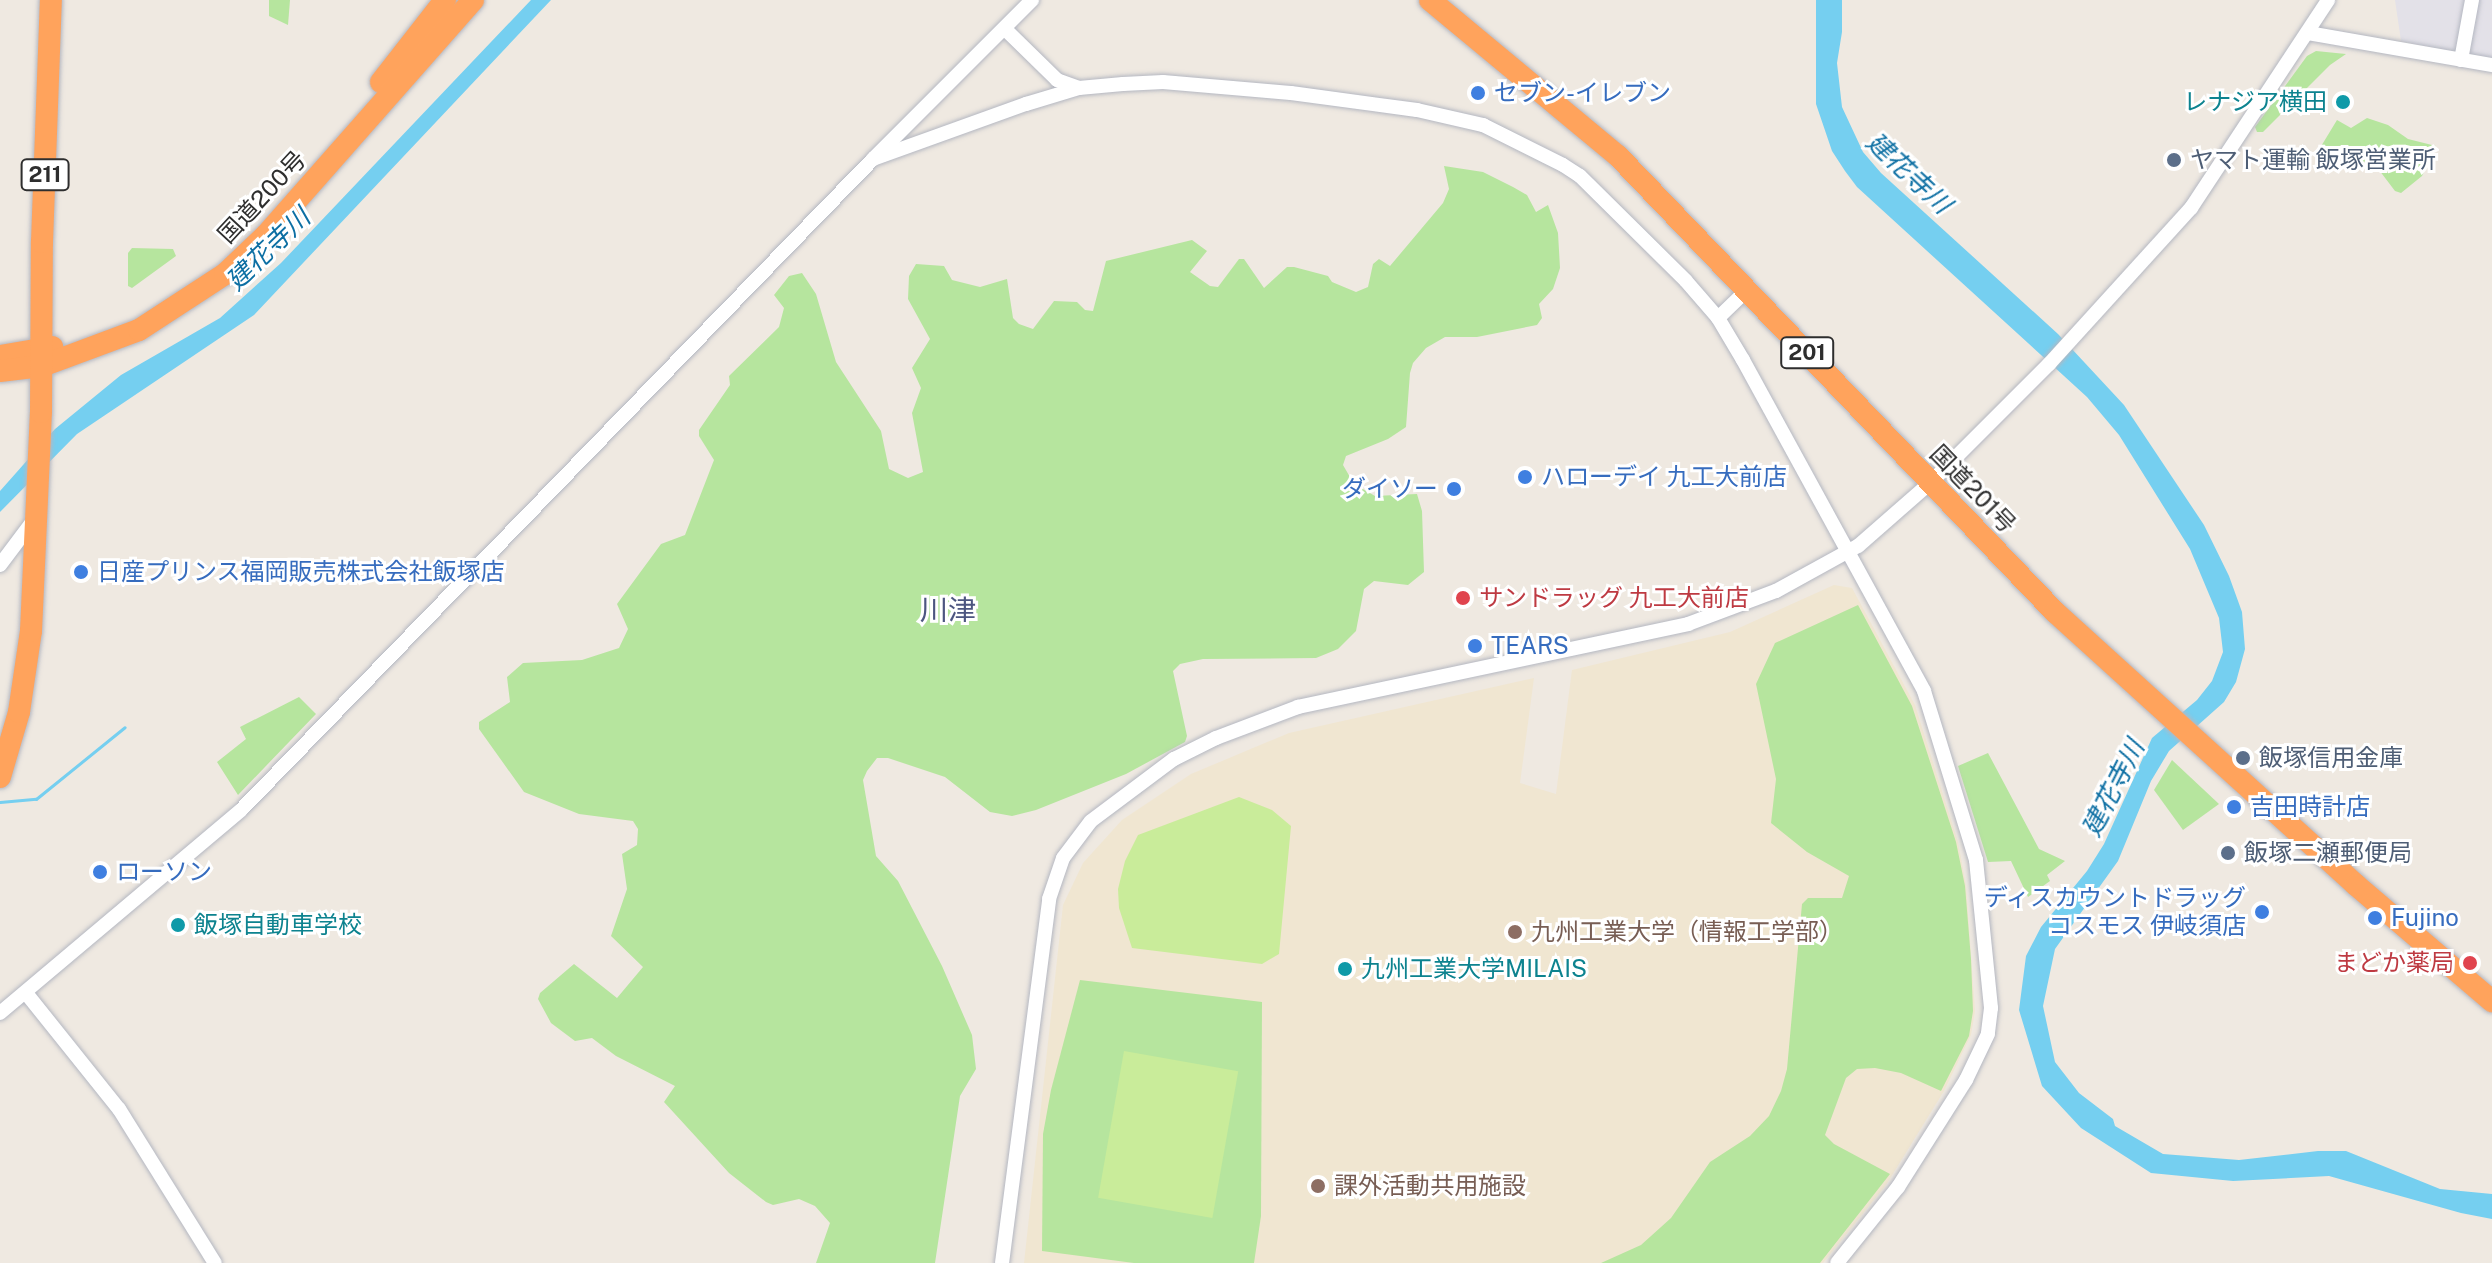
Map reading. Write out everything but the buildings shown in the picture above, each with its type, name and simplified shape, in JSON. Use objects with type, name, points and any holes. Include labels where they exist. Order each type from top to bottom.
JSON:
[{"type":"highway","name":"211","points":[[41,358],[51,0]]},
{"type":"highway","points":[[458,3],[486,0]]},
{"type":"highway","name":"国道201号","points":[[1430,0],[1618,156],[2055,612],[2356,885],[2492,1001]]},
{"type":"highway","name":"国道200号","points":[[41,358],[139,330],[225,274],[266,235],[458,3]]},
{"type":"highway","name":"国道200号","points":[[41,358],[128,320],[212,267],[255,226],[381,82],[458,3]]},
{"type":"highway","points":[[0,356],[41,358]]},
{"type":"highway","points":[[0,371],[41,358]]},
{"type":"highway","points":[[0,777],[26,675],[37,508],[41,358]]},
{"type":"street","points":[[0,1013],[241,810],[873,159],[1032,0]]},
{"type":"street","points":[[1002,1263],[1049,899],[1063,858],[1091,821],[1174,759],[1216,738],[1298,707],[1688,624],[1776,591],[1848,552],[1931,482],[2049,364],[2191,208],[2328,0]]},
{"type":"street","points":[[2461,60],[2472,0]]},
{"type":"street","points":[[1005,29],[1057,80],[1079,88]]},
{"type":"street","points":[[2308,33],[2492,65]]},
{"type":"street","points":[[873,159],[974,120],[1079,88],[1163,82],[1291,93],[1453,116],[1483,125],[1537,150],[1580,176],[1686,281],[1718,318],[1924,691],[1976,860],[1991,1008],[1988,1034],[1966,1080],[1898,1187],[1837,1263]]},
{"type":"street","points":[[1718,318],[1747,290]]},
{"type":"street","points":[[0,565],[37,508]]},
{"type":"street","points":[[26,993],[119,1109],[215,1263]]},
{"type":"shaded area","points":[[2395,0],[2492,0],[2492,60],[2401,41]]},
{"type":"shaded area","name":"九州工業大学（情報工学部）","points":[[1834,585],[1852,588],[1915,705],[1958,842],[1966,885],[1975,1011],[1971,1035],[1944,1091],[1886,1185],[1823,1263],[1024,1263],[1063,905],[1083,863],[1122,820],[1191,774],[1289,733],[1534,678],[1520,783],[1556,794],[1572,670],[1730,632]]},
{"type":"green space","points":[[269,0],[290,0],[288,25],[269,16]]},
{"type":"green space","points":[[2316,51],[2346,54],[2330,65],[2263,132],[2257,132],[2255,127],[2307,56]]},
{"type":"green space","points":[[2367,118],[2388,125],[2408,139],[2436,146],[2422,176],[2401,193],[2395,191],[2373,162],[2350,161],[2320,148],[2337,120],[2351,128]]},
{"type":"green space","points":[[1444,166],[1483,172],[1513,187],[1527,195],[1536,212],[1548,205],[1558,233],[1560,268],[1553,289],[1539,304],[1542,318],[1537,325],[1477,337],[1445,337],[1426,348],[1413,363],[1410,373],[1406,427],[1388,439],[1346,456],[1343,465],[1354,484],[1375,496],[1417,494],[1422,511],[1424,572],[1408,585],[1374,581],[1364,589],[1356,631],[1338,649],[1316,658],[1203,659],[1180,664],[1173,671],[1187,736],[1185,742],[1126,774],[1036,810],[1012,816],[990,812],[945,777],[888,758],[877,758],[867,771],[863,780],[876,856],[898,881],[942,966],[972,1035],[976,1069],[960,1096],[935,1263],[816,1263],[830,1223],[815,1206],[799,1199],[773,1205],[766,1202],[729,1173],[664,1102],[675,1086],[616,1056],[592,1038],[575,1041],[551,1023],[538,999],[540,993],[574,964],[617,998],[643,967],[611,936],[627,889],[622,854],[637,845],[638,829],[633,821],[579,814],[524,792],[479,729],[479,722],[510,702],[507,677],[523,663],[582,660],[619,648],[628,629],[617,604],[661,544],[685,535],[714,460],[699,436],[699,430],[730,385],[729,376],[779,327],[784,308],[774,295],[789,276],[802,273],[816,294],[836,362],[881,431],[889,469],[908,478],[923,472],[912,413],[921,388],[912,368],[930,339],[908,299],[909,276],[916,264],[944,266],[952,280],[980,287],[1007,279],[1013,318],[1033,329],[1054,301],[1077,302],[1085,310],[1093,311],[1106,261],[1192,240],[1207,251],[1190,272],[1210,286],[1218,287],[1239,259],[1244,259],[1264,288],[1287,267],[1294,267],[1328,276],[1332,282],[1356,292],[1368,287],[1373,264],[1379,259],[1390,266],[1443,203],[1449,189]]},
{"type":"green space","points":[[132,248],[173,249],[176,256],[132,288],[128,286],[128,253]]},
{"type":"green space","points":[[1858,605],[1912,706],[1956,842],[1965,886],[1971,959],[1973,1011],[1969,1036],[1941,1091],[1901,1073],[1875,1068],[1857,1069],[1846,1078],[1825,1135],[1834,1144],[1890,1174],[1820,1263],[1601,1263],[1641,1245],[1671,1218],[1710,1162],[1750,1136],[1769,1116],[1781,1091],[1787,1069],[1802,904],[1808,898],[1842,898],[1849,876],[1807,852],[1771,823],[1776,779],[1756,684],[1775,643]]},
{"type":"green space","points":[[299,697],[316,714],[238,795],[217,762],[246,739],[240,727]]},
{"type":"green space","points":[[1988,753],[2039,849],[2065,861],[2047,875],[2050,881],[2028,897],[2011,861],[1988,862],[1958,766]]},
{"type":"green space","points":[[2172,760],[2219,804],[2183,830],[2154,790]]},
{"type":"green space","points":[[1239,797],[1272,810],[1291,826],[1279,954],[1262,964],[1132,948],[1119,908],[1118,889],[1125,861],[1138,835]]},
{"type":"green space","points":[[1080,980],[1262,1002],[1261,1216],[1254,1263],[1134,1263],[1042,1251],[1043,1134],[1051,1090]]},
{"type":"green space","points":[[1124,1051],[1238,1071],[1212,1218],[1098,1198]]},
{"type":"water","points":[[531,0],[551,0],[254,315],[77,434],[0,512],[0,491],[55,429],[121,375],[220,318],[281,263]]},
{"type":"water","points":[[1816,0],[1842,0],[1842,32],[1837,63],[1842,107],[1863,152],[1881,173],[2058,334],[2124,405],[2204,525],[2229,576],[2242,612],[2245,649],[2236,682],[2224,702],[2169,751],[2151,781],[2118,861],[2055,949],[2043,1006],[2055,1062],[2079,1093],[2113,1119],[2115,1126],[2163,1154],[2239,1160],[2346,1151],[2440,1189],[2492,1194],[2492,1219],[2329,1176],[2233,1181],[2151,1173],[2081,1128],[2042,1086],[2019,1010],[2026,956],[2041,927],[2087,871],[2104,844],[2152,738],[2197,700],[2212,681],[2223,652],[2219,618],[2190,549],[2119,435],[2087,397],[1857,187],[1845,171],[1832,151],[1816,104]]},
{"type":"waterway","points":[[0,802],[36,799],[125,727]]},
{"type":"place","name":"セブン-イレブン","points":[[1478,93]]},
{"type":"place","name":"レナジア横田","points":[[2343,102]]},
{"type":"place","name":"ヤマト運輸 飯塚営業所","points":[[2174,160]]},
{"type":"place","name":"ハローデイ 九工大前店","points":[[1525,477]]},
{"type":"place","name":"ダイソー","points":[[1454,489]]},
{"type":"place","name":"日産プリンス福岡販売株式会社飯塚店","points":[[81,572]]},
{"type":"place","name":"サンドラッグ 九工大前店","points":[[1463,598]]},
{"type":"place","name":"TEARS","points":[[1475,646]]},
{"type":"place","name":"飯塚信用金庫","points":[[2243,758]]},
{"type":"place","name":"吉田時計店","points":[[2234,807]]},
{"type":"place","name":"飯塚二瀬郵便局","points":[[2228,853]]},
{"type":"place","name":"ローソン","points":[[100,872]]},
{"type":"place","name":"ディスカウントドラッグ コスモス 伊岐須店","points":[[2262,912]]},
{"type":"place","name":"Fujino","points":[[2375,918]]},
{"type":"place","name":"飯塚自動車学校","points":[[178,925]]},
{"type":"place","name":"九州工業大学（情報工学部）","points":[[1515,932]]},
{"type":"place","name":"まどか薬局","points":[[2470,963]]},
{"type":"place","name":"九州工業大学MILAIS","points":[[1345,969]]},
{"type":"place","name":"課外活動共用施設","points":[[1318,1186]]},
{"type":"district","name":"川津","points":[[948,610]]},
{"type":"water label","name":"建花寺川","points":[[1909,173]]},
{"type":"water label","name":"建花寺川","points":[[268,249]]},
{"type":"water label","name":"建花寺川","points":[[2113,788]]}]
